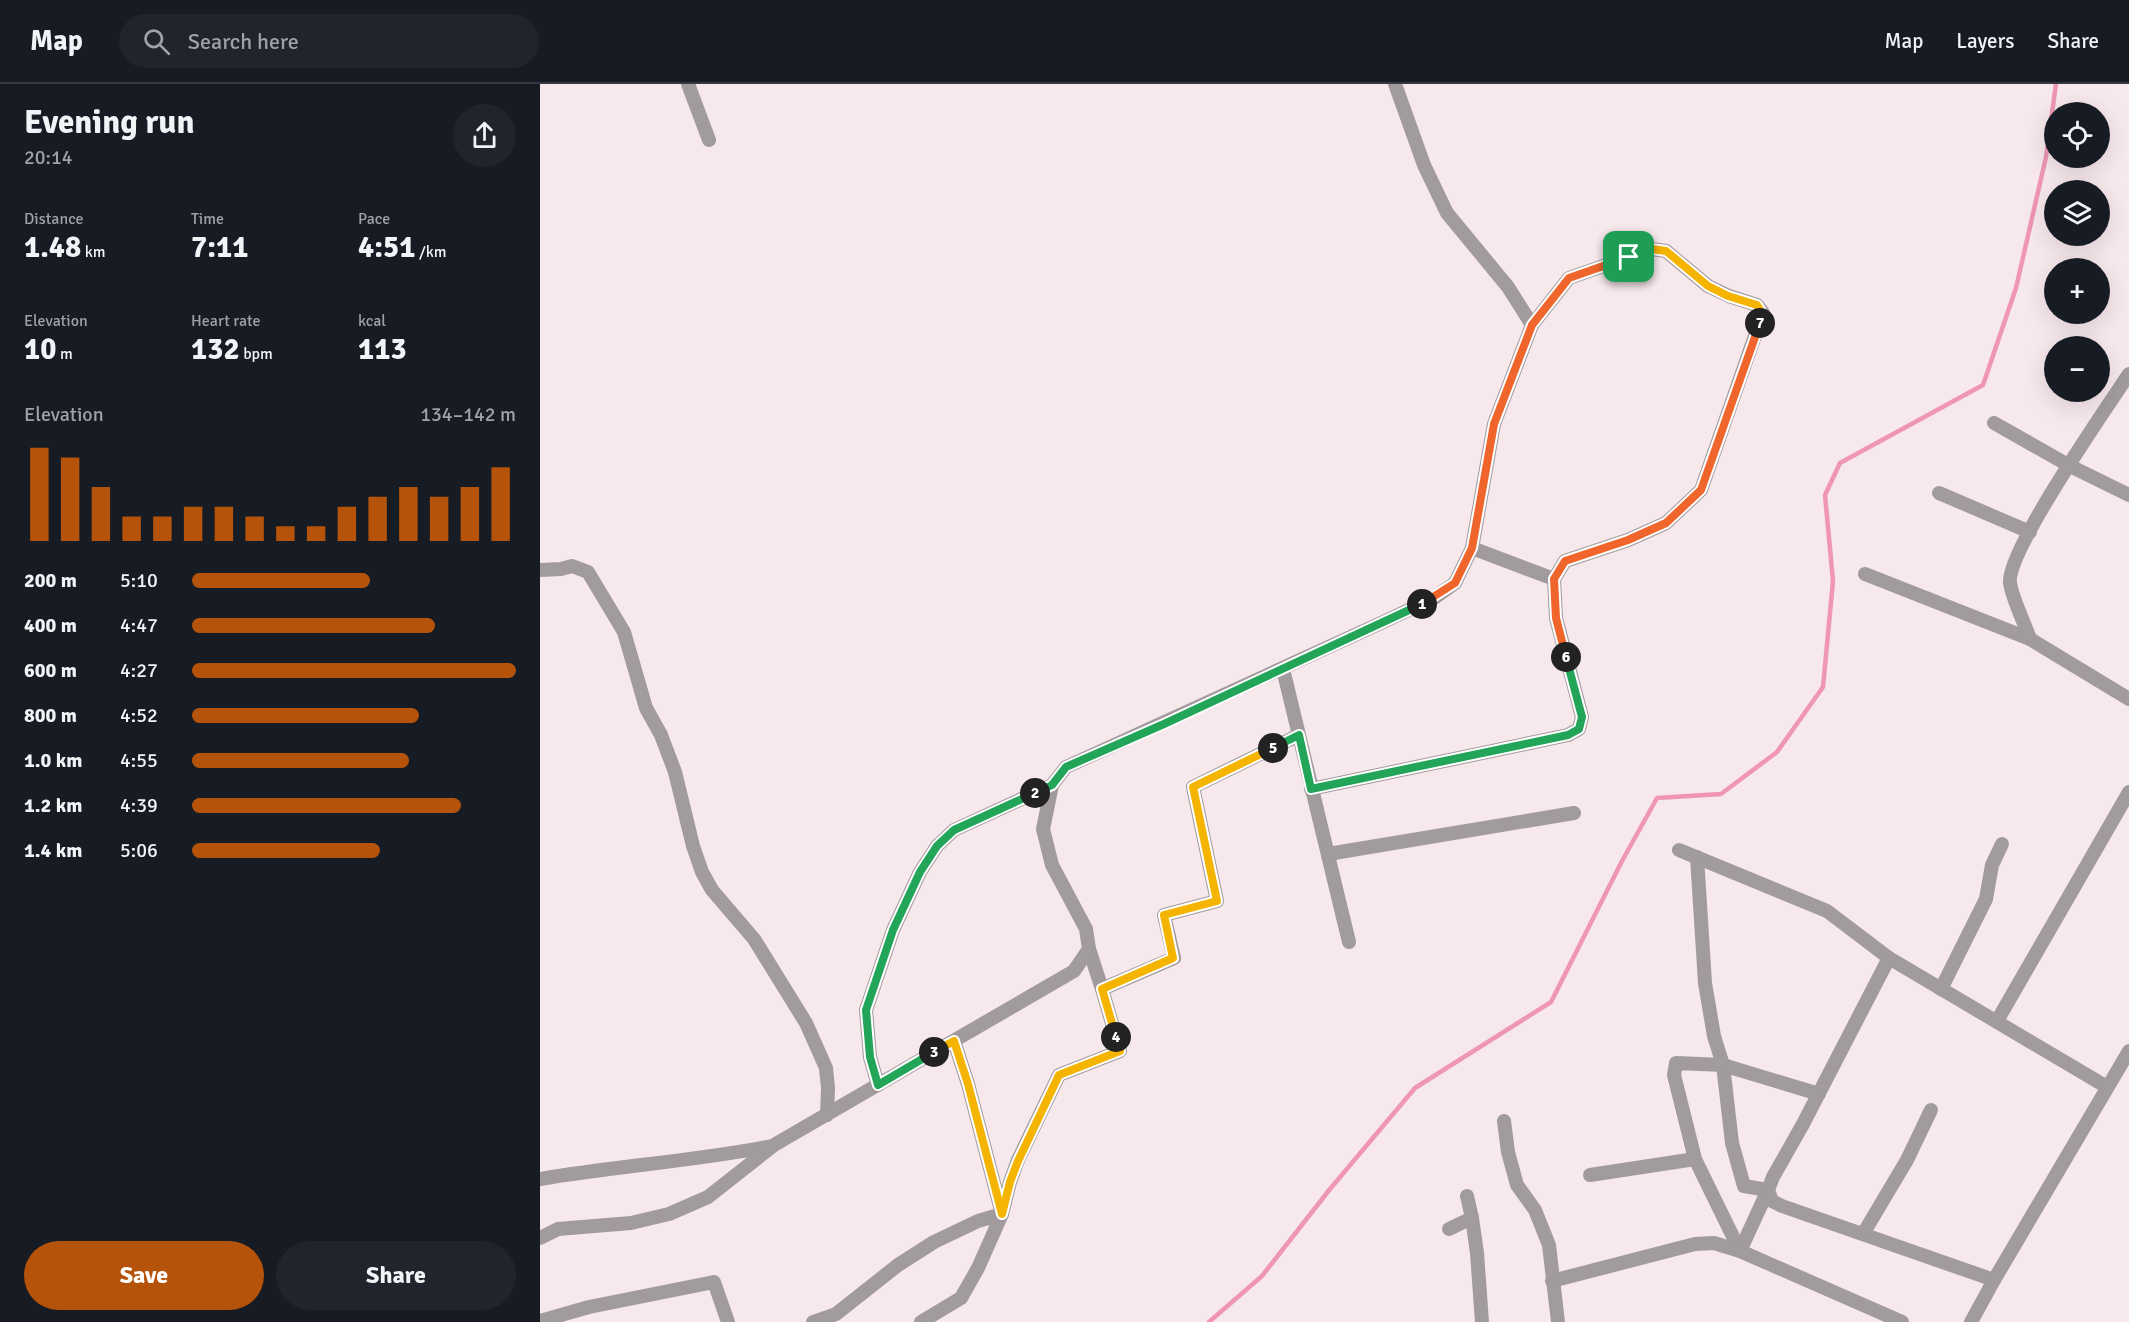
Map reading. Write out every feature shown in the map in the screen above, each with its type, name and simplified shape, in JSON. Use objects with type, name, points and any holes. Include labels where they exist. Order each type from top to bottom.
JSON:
[{"type":"street","points":[[688,84],[709,140]]},
{"type":"street","points":[[1395,84],[1424,165],[1447,213],[1508,287],[1532,325]]},
{"type":"street","points":[[921,1322],[961,1298],[978,1268],[1002,1214],[1018,1161],[1059,1075],[1120,1051],[1089,949],[1086,929],[1052,865],[1043,829],[1052,785],[1066,767],[1434,598],[1455,583],[1472,548],[1494,424],[1532,325],[1569,278],[1652,249],[1666,251],[1708,286],[1728,296],[1757,305],[1762,313],[1701,490],[1666,523],[1628,540],[1565,561],[1554,579],[1556,618],[1582,717],[1579,729],[1568,735],[1311,789]]},
{"type":"street","points":[[2030,639],[2010,584],[2011,570],[2030,532],[2129,374]]},
{"type":"street","points":[[1995,423],[2070,466],[2129,495]]},
{"type":"street","points":[[1939,493],[2030,532]]},
{"type":"street","points":[[1472,548],[1554,579]]},
{"type":"street","points":[[540,570],[572,566],[588,572],[624,632],[645,708],[661,735],[675,772],[693,846],[702,872],[712,890],[754,939],[806,1023],[826,1068],[827,1115]]},
{"type":"street","points":[[1866,574],[2030,639],[2129,699]]},
{"type":"street","points":[[1283,669],[1349,942]]},
{"type":"street","points":[[1102,989],[1173,958],[1164,915],[1217,901],[1193,787],[1299,735]]},
{"type":"street","points":[[878,1085],[870,1057],[866,1010],[893,930],[920,872],[937,846],[954,830],[1052,785]]},
{"type":"street","points":[[1997,1021],[2129,792]]},
{"type":"street","points":[[1328,854],[1574,813]]},
{"type":"street","points":[[1941,989],[1986,899],[1992,865],[2002,844]]},
{"type":"street","points":[[1679,850],[1827,911],[1889,958],[2108,1087]]},
{"type":"street","points":[[1697,857],[1705,983],[1714,1036],[1723,1065],[1732,1143],[1744,1186],[1768,1190]]},
{"type":"street","points":[[540,1238],[558,1228],[631,1224],[669,1214],[708,1197],[774,1145],[1074,971],[1089,949]]},
{"type":"street","points":[[1740,1251],[1773,1177],[1819,1095],[1889,958]]},
{"type":"street","points":[[954,1041],[968,1084],[1002,1214]]},
{"type":"street","points":[[1971,1322],[2129,1051]]},
{"type":"street","points":[[1740,1251],[1695,1159],[1674,1075],[1676,1063],[1723,1065],[1819,1095]]},
{"type":"street","points":[[1863,1234],[1907,1160],[1931,1110]]},
{"type":"street","points":[[1504,1121],[1508,1152],[1517,1185],[1535,1210],[1549,1245],[1558,1322]]},
{"type":"street","points":[[540,1179],[600,1169],[719,1156],[774,1145]]},
{"type":"street","points":[[1590,1175],[1695,1159]]},
{"type":"street","points":[[1768,1190],[1772,1201],[1782,1206],[1994,1280]]},
{"type":"street","points":[[1467,1196],[1477,1253],[1482,1322]]},
{"type":"street","points":[[813,1322],[836,1314],[898,1265],[934,1242],[978,1221],[1002,1214]]},
{"type":"street","points":[[1449,1229],[1472,1218]]},
{"type":"street","points":[[1552,1281],[1695,1244],[1714,1243],[1740,1251],[1902,1322]]},
{"type":"street","points":[[540,1321],[714,1282],[728,1322]]},
{"type":"waterway","points":[[1209,1322],[1262,1276],[1330,1189],[1415,1088],[1551,1002],[1622,861],[1657,798],[1721,794],[1777,752],[1823,687],[1833,581],[1825,495],[1840,463],[1983,385],[2016,288],[2046,157],[2056,84]]},
{"type":"route","points":[[1652,249],[1666,251],[1708,286],[1728,296],[1757,305],[1762,313],[1701,490],[1666,523],[1628,540],[1565,561],[1554,579],[1556,618],[1582,717],[1579,729],[1568,735],[1311,789],[1299,735],[1193,787],[1217,901],[1164,915],[1173,958],[1102,989],[1120,1051],[1059,1075],[1018,1161],[1002,1214],[968,1084],[954,1041],[878,1085],[870,1057],[866,1010],[893,930],[920,872],[937,846],[954,830],[1052,785],[1066,767],[1164,724],[1434,598],[1455,583],[1472,548],[1494,424],[1532,325],[1569,278],[1629,257],[1652,249]]}]
